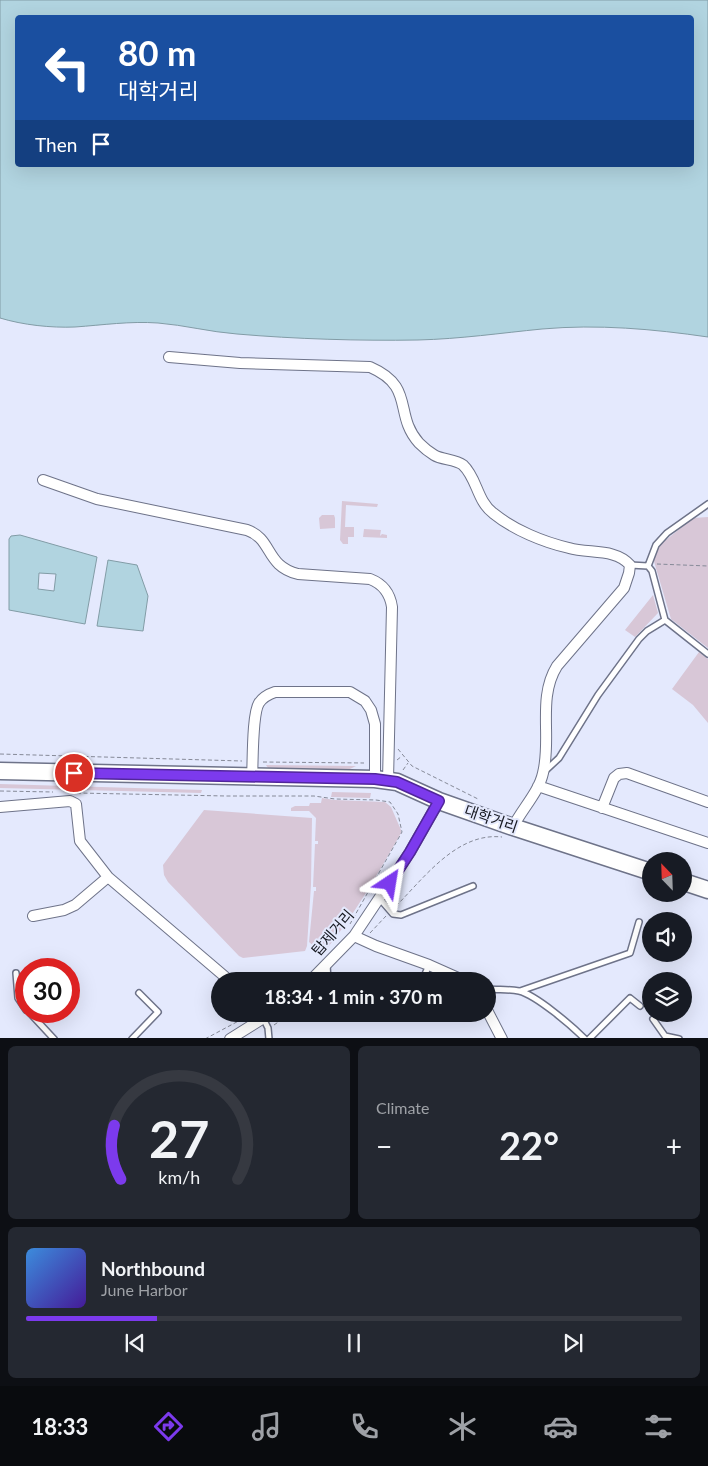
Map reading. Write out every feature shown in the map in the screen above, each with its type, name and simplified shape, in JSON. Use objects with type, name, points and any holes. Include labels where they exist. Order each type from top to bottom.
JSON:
[{"type":"main road","name":"대학거리","points":[[0,771],[253,770],[380,774],[439,801],[642,869]]},
{"type":"main road","points":[[692,885],[708,890]]},
{"type":"street","points":[[169,356],[240,363],[370,367],[382,372],[399,390],[408,426],[419,443],[434,455],[462,464],[471,476],[480,497],[492,512],[516,527],[549,542],[571,549],[614,554],[624,558],[630,565],[624,588],[552,673],[546,700],[546,753],[543,774],[538,786],[513,827]]},
{"type":"street","points":[[43,480],[97,499],[256,533],[278,565],[288,572],[370,579],[380,583],[390,596],[392,607],[388,763],[380,774]]},
{"type":"street","points":[[253,770],[256,714],[259,703],[266,696],[275,692],[350,692],[365,701],[371,710],[375,724],[380,774]]},
{"type":"street","points":[[602,808],[614,778],[619,774],[627,773],[708,802]]},
{"type":"street","points":[[538,786],[708,843]]},
{"type":"street","points":[[0,808],[70,801],[76,804],[80,840],[108,877],[219,972]]},
{"type":"street","name":"탑제거리","points":[[319,972],[380,899],[439,801]]},
{"type":"street","points":[[33,916],[64,910],[74,905],[108,877]]},
{"type":"street","points":[[351,932],[376,946],[445,972]]},
{"type":"street","points":[[230,1038],[254,1022]]},
{"type":"street","points":[[493,1022],[502,1038]]},
{"type":"lane","points":[[708,504],[667,533],[656,545],[650,565],[665,620],[708,654]]},
{"type":"lane","points":[[630,565],[650,565]]},
{"type":"lane","points":[[543,774],[559,758],[598,694],[639,639],[647,631],[665,620]]},
{"type":"lane","points":[[380,899],[393,914],[401,915],[473,886]]},
{"type":"lane","points":[[496,990],[520,991],[630,953],[639,922]]},
{"type":"lane","points":[[327,964],[327,972]]},
{"type":"lane","points":[[426,972],[429,965]]},
{"type":"lane","points":[[520,991],[546,1006],[585,1038]]},
{"type":"lane","points":[[132,1038],[158,1012],[139,993]]},
{"type":"lane","points":[[589,1038],[630,998],[640,1006]]},
{"type":"lane","points":[[267,1022],[270,1038]]},
{"type":"lane","points":[[655,1022],[666,1036],[679,1038]]},
{"type":"lane","points":[[40,1023],[54,1038]]},
{"type":"path","points":[[650,565],[708,566]]},
{"type":"path","points":[[397,748],[402,756],[418,770],[478,799]]},
{"type":"path","points":[[0,754],[253,770],[380,774]]},
{"type":"path","points":[[388,763],[402,756]]},
{"type":"path","points":[[0,791],[53,792]]},
{"type":"path","points":[[71,793],[314,796],[390,802],[398,814],[402,832],[351,932]]},
{"type":"path","points":[[205,1038],[236,1022]]},
{"type":"shaded area","points":[[342,501],[378,504],[377,507],[346,505],[345,527],[354,527],[354,537],[348,537],[348,544],[343,544],[340,540]]},
{"type":"shaded area","points":[[322,515],[334,515],[335,528],[320,529],[319,518]]},
{"type":"shaded area","points":[[708,517],[708,648],[671,619],[653,558],[661,544],[693,518]]},
{"type":"shaded area","points":[[364,529],[381,530],[380,536],[382,534],[387,535],[387,538],[363,537]]},
{"type":"shaded area","points":[[653,595],[658,613],[635,637],[625,630]]},
{"type":"shaded area","points":[[699,652],[708,659],[708,723],[693,705],[672,689]]},
{"type":"shaded area","points":[[266,765],[356,766],[348,770],[274,769],[268,768]]},
{"type":"shaded area","points":[[0,784],[202,790],[201,793],[0,788]]},
{"type":"shaded area","points":[[332,792],[371,793],[370,798],[331,797]]},
{"type":"shaded area","points":[[322,798],[385,802],[391,807],[401,830],[365,895],[324,952],[309,942],[314,891],[316,891],[316,887],[313,887],[315,844],[318,844],[318,841],[315,841],[316,818],[309,811],[291,811],[291,808],[295,806],[309,806],[310,803],[321,803]]},
{"type":"shaded area","points":[[204,810],[312,818],[311,885],[307,946],[305,951],[243,958],[239,956],[168,882],[164,875],[163,865]]},
{"type":"water","points":[[0,0],[708,0],[708,337],[646,330],[584,327],[434,339],[327,339],[237,334],[168,324],[127,323],[75,327],[18,322],[0,318]]},
{"type":"water","points":[[20,535],[97,557],[85,624],[9,610],[9,539],[11,536]],"holes":[[[39,573],[56,574],[54,591],[38,589]]]},
{"type":"water","points":[[108,560],[137,565],[148,596],[143,631],[97,626]]},
{"type":"route","points":[[74,773],[375,779],[397,782],[439,801],[390,883]]}]
